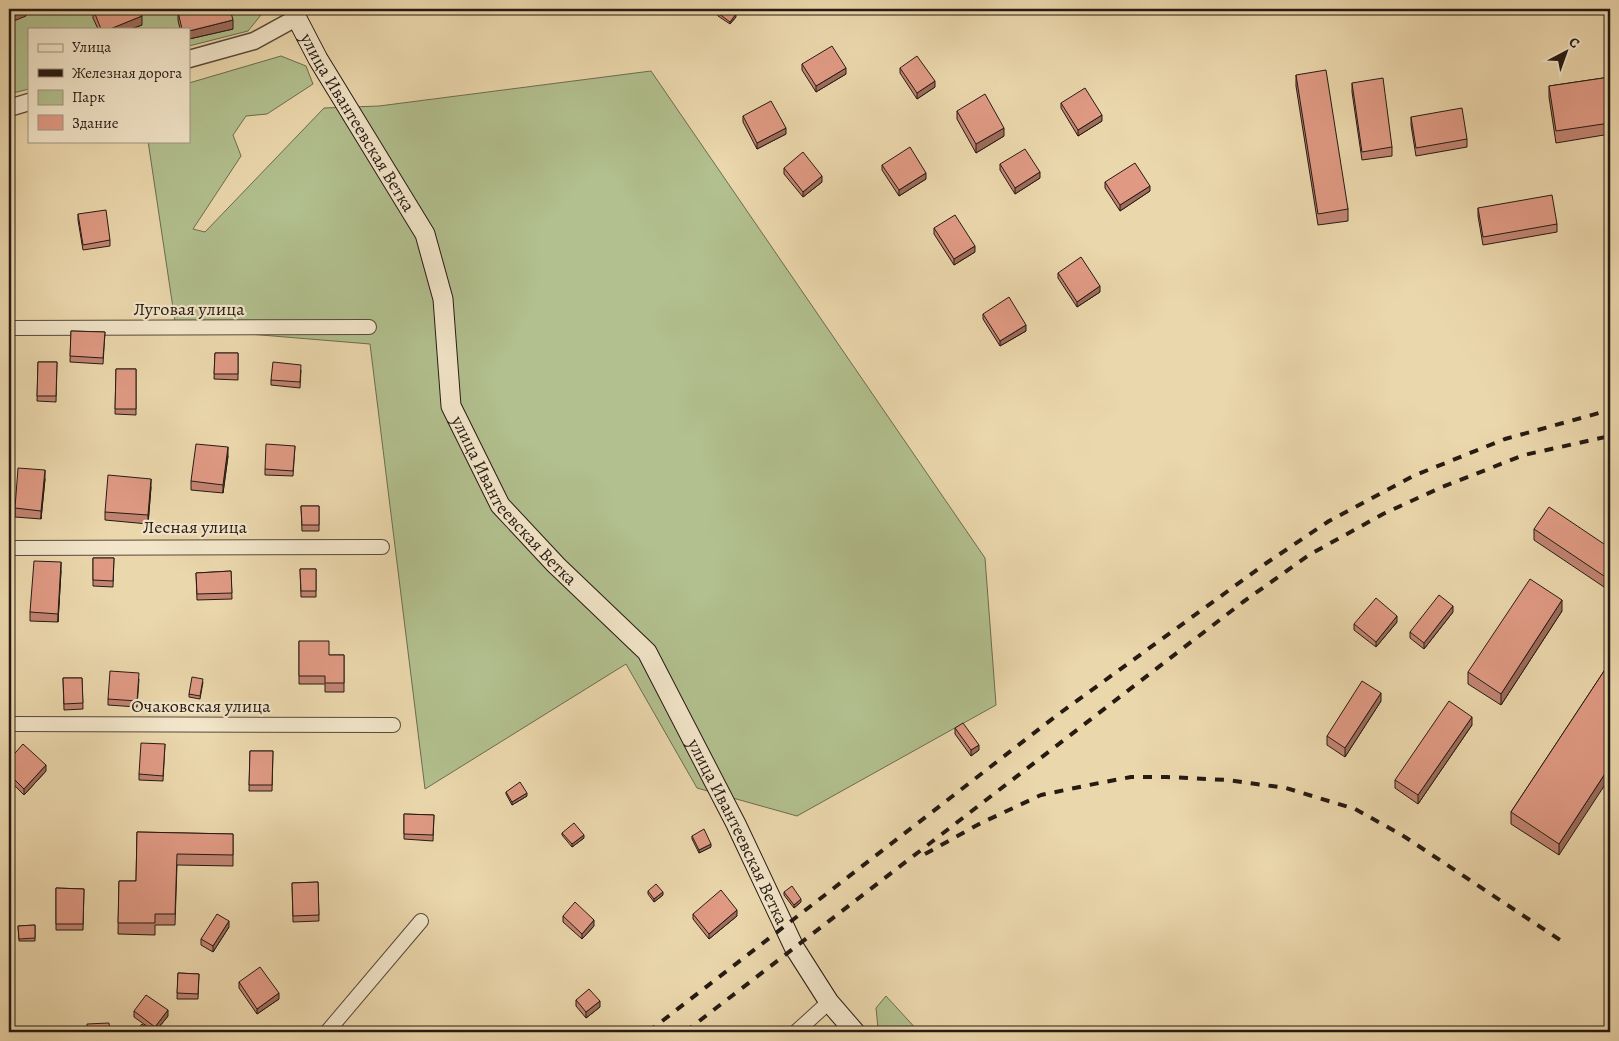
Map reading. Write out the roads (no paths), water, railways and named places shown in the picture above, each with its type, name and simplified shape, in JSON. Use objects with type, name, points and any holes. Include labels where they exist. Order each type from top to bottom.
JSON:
[{"type":"main road","name":"улица Ивантеевская Ветка","points":[[294,13],[318,59],[425,234],[443,299],[451,406],[500,505],[556,565],[647,652],[736,824],[803,962],[829,1002],[855,1032]]},
{"type":"street","points":[[190,59],[254,41],[294,13]]},
{"type":"street","points":[[9,108],[28,102]]},
{"type":"street","name":"Луговая улица","points":[[9,328],[369,328]]},
{"type":"street","name":"Лесная улица","points":[[9,548],[382,547]]},
{"type":"street","name":"Очаковская улица","points":[[9,724],[393,725]]},
{"type":"street","points":[[327,1032],[421,921]]},
{"type":"street","points":[[796,1032],[829,1002]]},
{"type":"railway","points":[[648,1032],[1056,716],[1265,564],[1329,521],[1413,476],[1505,439],[1610,410]]},
{"type":"railway","points":[[685,1032],[1243,602],[1309,555],[1383,514],[1442,487],[1524,455],[1610,436]]},
{"type":"railway","points":[[925,854],[981,823],[1041,795],[1131,777],[1227,780],[1286,788],[1355,809],[1402,835],[1560,940]]}]
